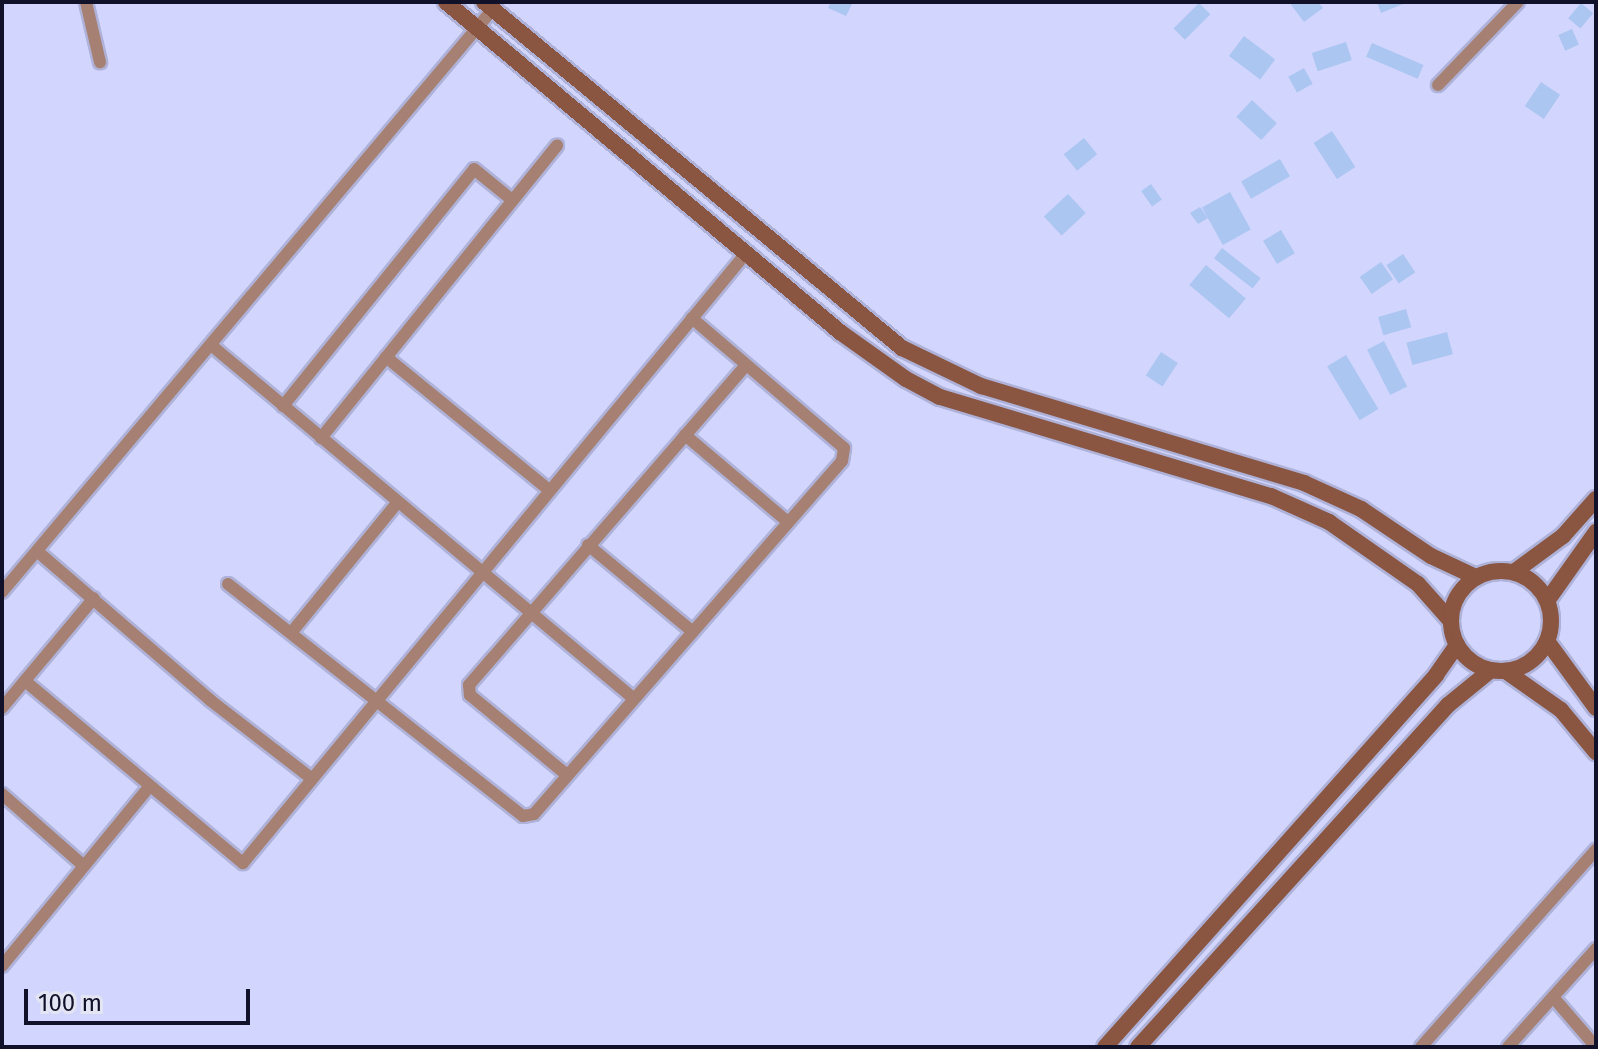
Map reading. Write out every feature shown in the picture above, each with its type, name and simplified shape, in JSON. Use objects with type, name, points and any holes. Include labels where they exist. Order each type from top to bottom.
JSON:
[{"type":"street","points":[[86,2],[100,62]]},
{"type":"street","points":[[446,2],[840,332],[906,379],[940,397],[1271,496],[1329,522],[1418,584],[1450,620],[1457,645],[1475,664],[1499,671],[1561,710],[1596,752]]},
{"type":"street","points":[[1438,85],[1518,2]]},
{"type":"street","points":[[2,592],[478,28],[488,6],[902,348],[981,386],[1304,483],[1361,509],[1431,556],[1476,577],[1514,572],[1563,536],[1596,499]]},
{"type":"street","points":[[321,438],[557,145]]},
{"type":"street","points":[[283,406],[474,169],[512,200]]},
{"type":"street","points":[[25,681],[243,863],[480,571],[747,252]]},
{"type":"street","points":[[228,584],[523,816],[534,814],[842,461],[844,448],[692,318]]},
{"type":"street","points":[[211,345],[633,698]]},
{"type":"street","points":[[386,357],[548,489]]},
{"type":"street","points":[[567,775],[470,695],[469,685],[529,611],[746,365]]},
{"type":"street","points":[[685,435],[788,522]]},
{"type":"street","points":[[291,633],[398,502]]},
{"type":"street","points":[[1547,601],[1596,532]]},
{"type":"street","points":[[588,545],[692,631]]},
{"type":"street","points":[[37,551],[210,700],[311,778]]},
{"type":"street","points":[[1138,1047],[1448,705],[1499,671],[1535,659],[1547,641],[1547,601],[1539,588],[1514,572]]},
{"type":"street","points":[[1450,620],[1454,603],[1476,577]]},
{"type":"street","points":[[2,708],[94,598]]},
{"type":"street","points":[[1547,641],[1596,708]]},
{"type":"street","points":[[1105,1047],[1436,675],[1457,645]]},
{"type":"street","points":[[2,966],[149,787]]},
{"type":"street","points":[[2,794],[84,866]]},
{"type":"street","points":[[1421,1047],[1596,851]]},
{"type":"street","points":[[1508,1047],[1596,949]]},
{"type":"street","points":[[1553,997],[1596,1047]]},
{"type":"building","points":[[831,2],[853,2],[846,16],[828,8]]},
{"type":"building","points":[[1289,2],[1318,2],[1323,8],[1304,22]]},
{"type":"building","points":[[1377,2],[1408,2],[1381,13]]},
{"type":"building","points":[[1199,3],[1210,14],[1185,40],[1174,28]]},
{"type":"building","points":[[1581,3],[1593,13],[1580,29],[1568,18]]},
{"type":"building","points":[[1572,29],[1579,45],[1565,51],[1558,35]]},
{"type":"building","points":[[1244,36],[1275,59],[1260,79],[1229,56]]},
{"type":"building","points":[[1346,42],[1352,60],[1318,71],[1312,53]]},
{"type":"building","points":[[1372,43],[1424,65],[1418,79],[1366,57]]},
{"type":"building","points":[[1304,68],[1313,84],[1297,92],[1288,77]]},
{"type":"building","points":[[1541,82],[1560,95],[1544,119],[1525,106]]},
{"type":"building","points":[[1252,100],[1277,123],[1261,140],[1236,117]]},
{"type":"building","points":[[1332,131],[1355,167],[1337,179],[1314,143]]},
{"type":"building","points":[[1084,138],[1097,154],[1077,171],[1064,154]]},
{"type":"building","points":[[1280,159],[1290,176],[1251,199],[1241,182]]},
{"type":"building","points":[[1151,184],[1162,200],[1152,206],[1141,191]]},
{"type":"building","points":[[1230,192],[1251,230],[1223,245],[1202,208]]},
{"type":"building","points":[[1068,194],[1086,213],[1062,236],[1044,217]]},
{"type":"building","points":[[1200,207],[1208,218],[1198,224],[1190,213]]},
{"type":"building","points":[[1281,230],[1295,253],[1277,264],[1263,241]]},
{"type":"building","points":[[1222,248],[1261,278],[1253,288],[1214,258]]},
{"type":"building","points":[[1403,254],[1415,272],[1399,283],[1386,265]]},
{"type":"building","points":[[1381,262],[1393,279],[1372,294],[1360,277]]},
{"type":"building","points":[[1206,265],[1246,298],[1229,318],[1189,285]]},
{"type":"building","points":[[1406,309],[1411,327],[1383,335],[1378,317]]},
{"type":"building","points":[[1447,332],[1453,354],[1412,365],[1406,343]]},
{"type":"building","points":[[1384,341],[1407,386],[1390,395],[1367,350]]},
{"type":"building","points":[[1161,352],[1178,363],[1163,386],[1146,375]]},
{"type":"building","points":[[1346,355],[1378,409],[1360,420],[1327,366]]}]
